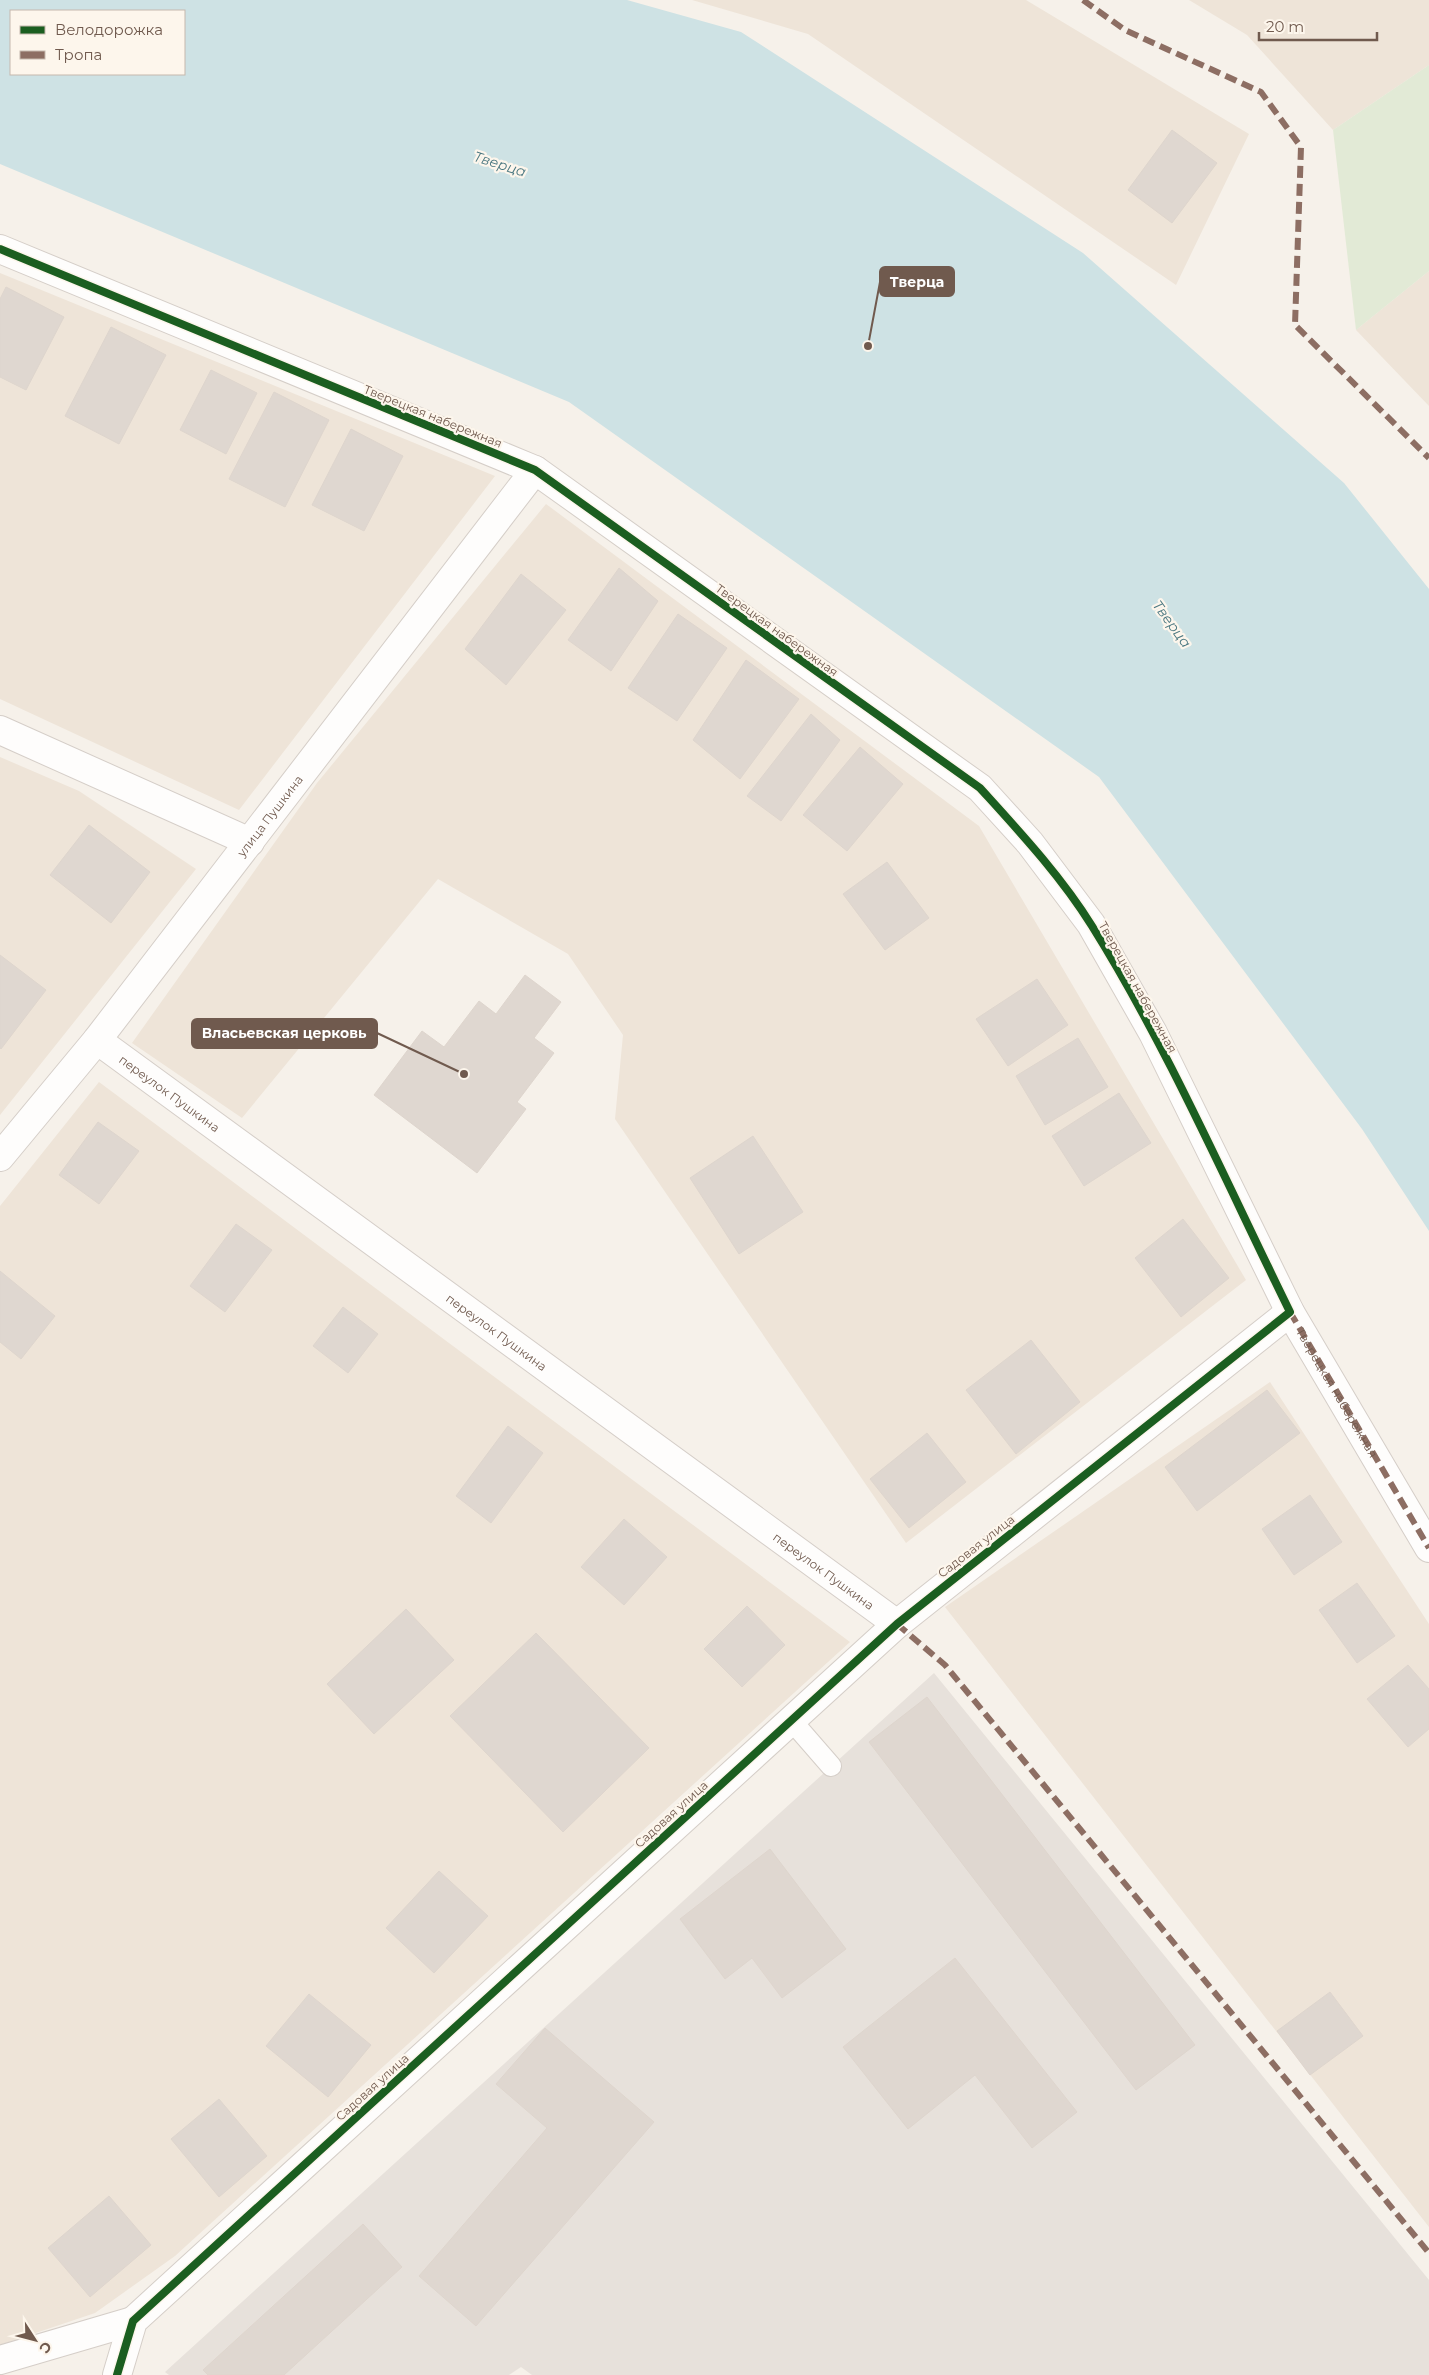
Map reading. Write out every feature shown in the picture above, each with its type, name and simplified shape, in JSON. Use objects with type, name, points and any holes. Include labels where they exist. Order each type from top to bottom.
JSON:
[{"type":"street","name":"Тверецкая набережная","points":[[0,249],[535,470],[980,788],[1030,844],[1091,924],[1153,1033],[1290,1312],[1429,1548]]},
{"type":"street","name":"улица Пушкина","points":[[0,1157],[97,1040],[535,470]]},
{"type":"street","points":[[0,730],[250,842]]},
{"type":"street","name":"переулок Пушкина","points":[[97,1040],[896,1624]]},
{"type":"street","name":"Садовая улица","points":[[133,2321],[896,1624],[1290,1312]]},
{"type":"street","points":[[0,2360],[133,2321]]},
{"type":"street","points":[[117,2375],[133,2321]]},
{"type":"lane","points":[[791,1720],[831,1766]]},
{"type":"shaded area","points":[[692,0],[1026,0],[1249,134],[1176,285],[808,34]]},
{"type":"shaded area","points":[[1189,0],[1429,0],[1429,65],[1333,130],[1247,35]]},
{"type":"shaded area","points":[[1429,271],[1429,406],[1356,330]]},
{"type":"shaded area","points":[[0,273],[495,476],[239,810],[0,699]]},
{"type":"shaded area","points":[[546,504],[979,826],[1246,1280],[906,1543],[615,1119],[623,1035],[568,954],[438,879],[242,1118],[132,1043],[317,783]]},
{"type":"shaded area","points":[[0,757],[79,791],[196,869],[0,1115]]},
{"type":"shaded area","points":[[99,1082],[850,1642],[175,2256],[95,2313],[0,2345],[0,1206]]},
{"type":"shaded area","points":[[1270,1382],[1429,1624],[1429,2227],[945,1607]]},
{"type":"shaded area","points":[[934,1673],[1429,2280],[1429,2375],[532,2375],[521,2367],[509,2375],[169,2375],[165,2372]]},
{"type":"green space","points":[[1429,65],[1429,271],[1356,330],[1333,130]]},
{"type":"water","points":[[0,0],[627,0],[741,32],[1083,253],[1344,483],[1429,589],[1429,1231],[1362,1129],[1099,777],[569,402],[0,164]]},
{"type":"building","points":[[1172,130],[1217,163],[1172,223],[1128,190]]},
{"type":"building","points":[[6,287],[64,317],[26,390],[0,377],[0,299]]},
{"type":"building","points":[[111,327],[166,355],[119,444],[65,416]]},
{"type":"building","points":[[211,370],[257,393],[226,454],[180,430]]},
{"type":"building","points":[[274,392],[329,420],[285,507],[229,479]]},
{"type":"building","points":[[351,429],[403,456],[364,531],[312,505]]},
{"type":"building","points":[[619,568],[658,601],[611,671],[568,640]]},
{"type":"building","points":[[521,574],[566,610],[506,685],[465,649]]},
{"type":"building","points":[[678,614],[727,648],[677,721],[628,688]]},
{"type":"building","points":[[746,660],[799,699],[740,779],[693,740]]},
{"type":"building","points":[[811,714],[840,740],[781,821],[747,796]]},
{"type":"building","points":[[860,747],[903,784],[847,851],[803,815]]},
{"type":"building","points":[[89,825],[150,872],[111,923],[50,875]]},
{"type":"building","points":[[887,862],[929,918],[885,950],[843,894]]},
{"type":"building","points":[[0,955],[46,990],[1,1049],[0,1048]]},
{"type":"building","points":[[525,975],[561,1002],[534,1038],[554,1053],[517,1102],[526,1109],[477,1173],[374,1095],[422,1031],[444,1047],[479,1001],[496,1014]]},
{"type":"building","points":[[1037,979],[1068,1025],[1008,1066],[976,1019]]},
{"type":"building","points":[[1078,1038],[1108,1087],[1045,1125],[1016,1076]]},
{"type":"building","points":[[1119,1093],[1151,1143],[1084,1186],[1052,1136]]},
{"type":"building","points":[[98,1122],[139,1151],[99,1204],[59,1175]]},
{"type":"building","points":[[753,1136],[803,1212],[739,1254],[690,1178]]},
{"type":"building","points":[[1183,1219],[1229,1278],[1181,1317],[1135,1258]]},
{"type":"building","points":[[236,1224],[272,1250],[225,1312],[190,1286]]},
{"type":"building","points":[[0,1271],[55,1316],[21,1359],[0,1342]]},
{"type":"building","points":[[343,1307],[378,1334],[348,1373],[313,1346]]},
{"type":"building","points":[[1031,1340],[1080,1402],[1016,1454],[966,1390]]},
{"type":"building","points":[[1267,1390],[1300,1433],[1197,1511],[1165,1467]]},
{"type":"building","points":[[508,1426],[543,1453],[491,1523],[456,1496]]},
{"type":"building","points":[[927,1433],[966,1482],[909,1528],[870,1479]]},
{"type":"building","points":[[1310,1495],[1342,1542],[1294,1575],[1262,1529]]},
{"type":"building","points":[[624,1519],[667,1557],[624,1605],[581,1567]]},
{"type":"building","points":[[1357,1583],[1395,1636],[1357,1663],[1319,1610]]},
{"type":"building","points":[[747,1606],[785,1645],[742,1687],[704,1649]]},
{"type":"building","points":[[406,1609],[454,1660],[374,1734],[327,1684]]},
{"type":"building","points":[[536,1633],[649,1748],[563,1832],[450,1716]]},
{"type":"building","points":[[1408,1665],[1429,1689],[1429,1729],[1408,1747],[1367,1699]]},
{"type":"building","points":[[927,1697],[1195,2045],[1136,2090],[869,1742]]},
{"type":"building","points":[[770,1849],[846,1949],[782,1998],[752,1958],[725,1979],[680,1919]]},
{"type":"building","points":[[439,1871],[488,1916],[434,1973],[386,1928]]},
{"type":"building","points":[[955,1958],[1077,2112],[1032,2148],[975,2075],[908,2129],[843,2047]]},
{"type":"building","points":[[1330,1992],[1363,2036],[1310,2075],[1277,2031]]},
{"type":"building","points":[[309,1994],[371,2045],[328,2097],[266,2046]]},
{"type":"building","points":[[545,2028],[654,2122],[476,2326],[419,2276],[547,2128],[496,2084]]},
{"type":"building","points":[[219,2099],[267,2156],[219,2197],[171,2139]]},
{"type":"building","points":[[109,2196],[151,2245],[90,2297],[48,2248]]},
{"type":"building","points":[[363,2224],[402,2267],[284,2375],[208,2375],[203,2370]]},
{"type":"marked path","points":[[1083,0],[1125,30],[1261,92],[1301,147],[1295,325],[1429,458]]},
{"type":"marked path","points":[[1290,1312],[1429,1548]]},
{"type":"marked path","points":[[897,1624],[945,1665],[1429,2253]]},
{"type":"cycle path","points":[[0,249],[535,470],[980,788],[1039,854],[1067,889],[1092,926],[1146,1019],[1171,1067],[1290,1312],[897,1624],[133,2321],[117,2375]]},
{"type":"place","name":"Тверца","points":[[868,346]]},
{"type":"place","name":"Власьевская церковь","points":[[464,1074]]}]
